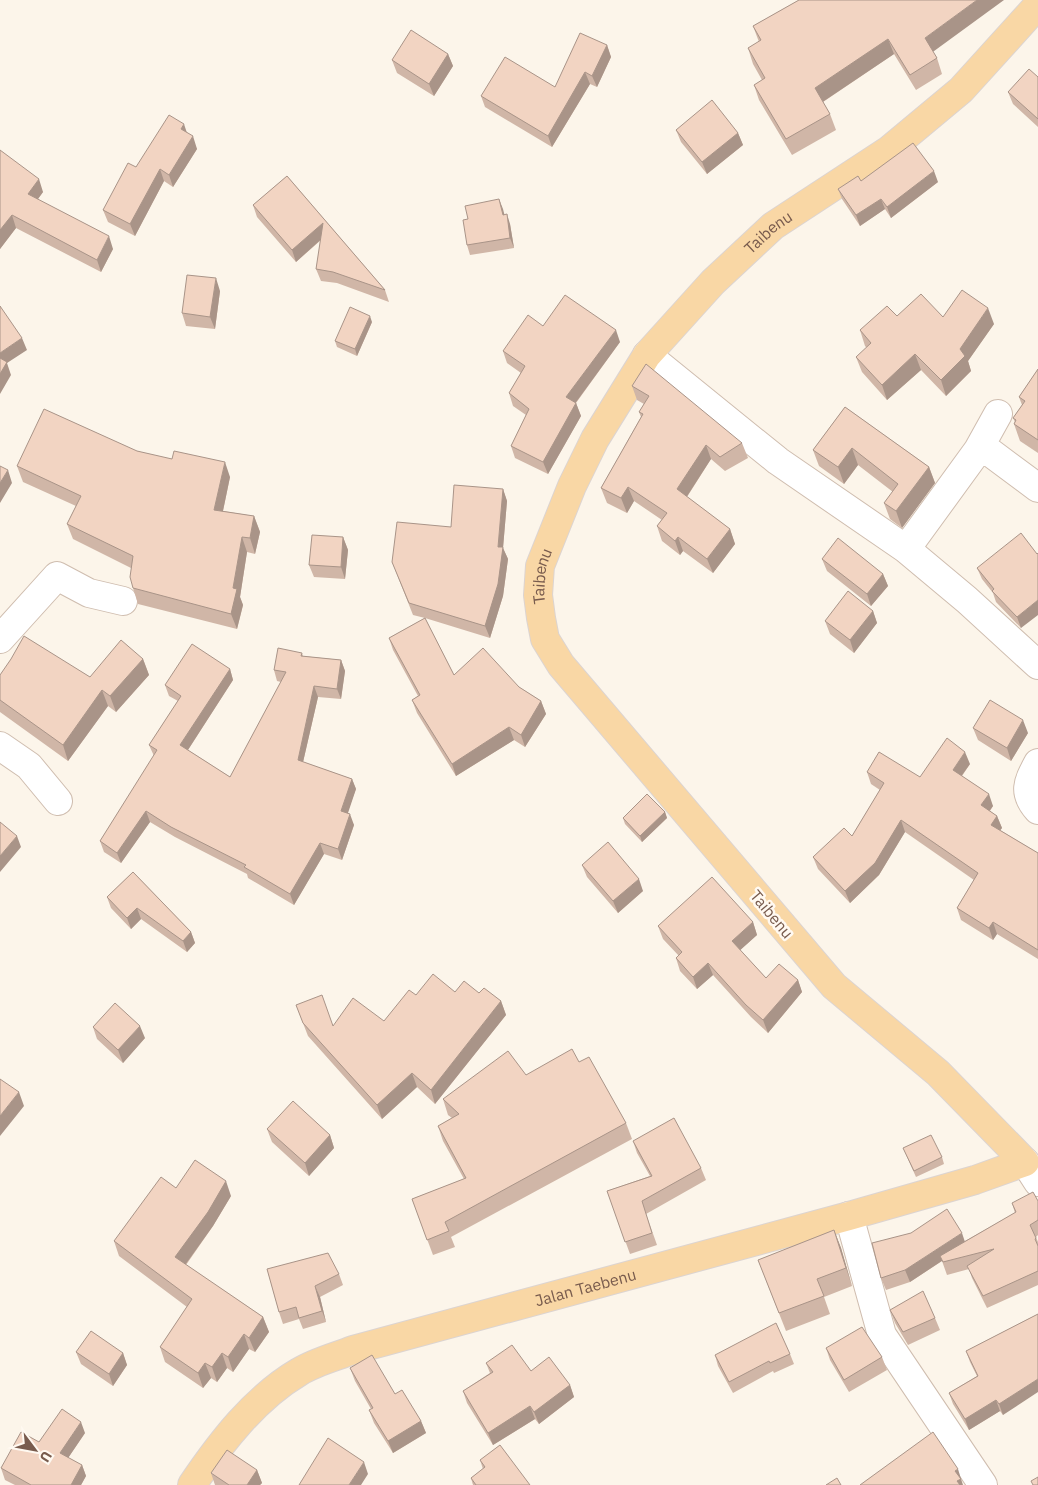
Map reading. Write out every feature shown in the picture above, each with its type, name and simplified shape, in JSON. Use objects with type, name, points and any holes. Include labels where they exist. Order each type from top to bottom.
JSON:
[{"type":"main road","name":"Taibenu","points":[[1031,1172],[938,1073],[834,986],[625,740],[592,704],[561,665],[545,639],[538,595],[540,566],[572,486],[595,439],[648,355],[713,282],[773,226],[890,150],[961,90],[1038,4]]},
{"type":"main road","name":"Jalan Taebenu","points":[[192,1485],[238,1424],[272,1390],[300,1371],[353,1350],[849,1216],[975,1180],[1031,1172]]},
{"type":"street","points":[[648,355],[778,461],[906,549],[1038,665]]},
{"type":"street","points":[[906,549],[981,445],[998,414]]},
{"type":"street","points":[[981,445],[1038,488]]},
{"type":"street","points":[[0,639],[57,576],[89,593],[123,601]]},
{"type":"street","points":[[0,746],[29,766],[58,801]]},
{"type":"street","points":[[1038,763],[1027,788],[1030,801],[1038,810]]},
{"type":"street","points":[[849,1216],[882,1335],[983,1485]]},
{"type":"building","points":[[799,0],[977,0],[925,38],[937,58],[910,75],[888,39],[815,88],[830,114],[786,139],[754,85],[765,78],[748,48],[761,40],[753,26]]},
{"type":"building","points":[[411,30],[448,54],[429,84],[392,60]]},
{"type":"building","points":[[580,33],[607,45],[592,76],[585,72],[548,136],[481,96],[505,57],[555,87]]},
{"type":"building","points":[[1029,69],[1038,77],[1038,119],[1008,92]]},
{"type":"building","points":[[712,100],[738,133],[702,162],[676,130]]},
{"type":"building","points":[[169,115],[184,124],[181,129],[193,136],[169,175],[160,169],[130,224],[103,210],[128,163],[136,167]]},
{"type":"building","points":[[913,143],[934,171],[887,207],[881,199],[856,215],[838,189],[858,176],[861,181]]},
{"type":"building","points":[[0,150],[39,179],[28,194],[109,236],[97,260],[12,215],[0,230]]},
{"type":"building","points":[[287,176],[385,290],[333,272],[316,269],[323,223],[292,250],[253,205]]},
{"type":"building","points":[[499,199],[503,215],[507,214],[510,238],[467,245],[463,220],[468,219],[465,206]]},
{"type":"building","points":[[187,275],[216,278],[210,317],[182,313]]},
{"type":"building","points":[[962,290],[988,308],[960,349],[965,356],[941,380],[915,354],[882,385],[856,357],[871,343],[860,330],[887,306],[897,316],[921,294],[943,317]]},
{"type":"building","points":[[565,295],[616,330],[566,397],[576,403],[543,462],[511,446],[529,409],[509,393],[525,366],[503,351],[528,315],[543,326]]},
{"type":"building","points":[[0,306],[22,338],[0,353]]},
{"type":"building","points":[[350,307],[370,316],[355,349],[335,341]]},
{"type":"building","points":[[0,358],[7,362],[0,374]]},
{"type":"building","points":[[646,364],[742,443],[720,457],[706,445],[677,489],[730,529],[707,559],[678,537],[675,541],[657,526],[667,513],[628,487],[621,498],[601,488],[643,414],[639,412],[649,396],[632,386]]},
{"type":"building","points":[[1038,369],[1038,440],[1014,424],[1016,420],[1013,418],[1025,401],[1019,397]]},
{"type":"building","points":[[845,407],[929,467],[896,511],[884,503],[898,484],[852,448],[838,467],[813,450]]},
{"type":"building","points":[[44,409],[137,451],[172,459],[174,451],[225,462],[214,510],[254,516],[250,538],[242,537],[233,588],[237,589],[231,614],[133,588],[130,577],[133,556],[67,524],[81,496],[17,466]]},
{"type":"building","points":[[0,466],[8,470],[0,483]]},
{"type":"building","points":[[454,485],[503,489],[498,547],[503,547],[498,584],[485,626],[409,603],[392,562],[397,522],[451,527]]},
{"type":"building","points":[[1021,533],[1038,553],[1038,600],[1017,617],[992,591],[994,589],[977,568]]},
{"type":"building","points":[[312,535],[343,537],[341,567],[309,565]]},
{"type":"building","points":[[838,538],[883,574],[867,594],[822,559]]},
{"type":"building","points":[[848,591],[873,611],[850,640],[825,621]]},
{"type":"building","points":[[425,618],[454,675],[483,648],[519,687],[541,701],[521,735],[509,727],[452,764],[412,700],[420,695],[389,638]]},
{"type":"building","points":[[24,636],[90,677],[121,640],[143,659],[110,696],[102,690],[63,745],[0,700],[0,675]]},
{"type":"building","points":[[192,644],[230,669],[180,745],[230,777],[286,672],[274,670],[278,648],[302,653],[301,656],[341,660],[337,689],[314,686],[298,760],[352,779],[341,811],[350,814],[338,849],[320,843],[290,894],[244,867],[246,865],[171,827],[146,811],[117,853],[100,841],[157,750],[149,745],[181,696],[165,685]]},
{"type":"building","points":[[990,700],[1023,720],[1007,748],[973,728]]},
{"type":"building","points":[[947,738],[965,752],[953,770],[989,794],[981,805],[997,816],[991,825],[1038,853],[1038,950],[993,922],[989,928],[957,908],[978,873],[901,820],[875,863],[845,891],[813,857],[844,828],[852,836],[884,783],[867,772],[879,752],[920,777]]},
{"type":"building","points":[[647,794],[665,812],[640,836],[623,818]]},
{"type":"building","points":[[0,822],[17,836],[0,856]]},
{"type":"building","points":[[608,842],[639,879],[613,901],[582,865]]},
{"type":"building","points":[[133,872],[191,932],[183,941],[137,908],[127,918],[107,897]]},
{"type":"building","points":[[712,877],[753,922],[732,941],[766,978],[779,964],[798,980],[763,1020],[746,1005],[708,963],[693,977],[676,958],[682,952],[658,926]]},
{"type":"building","points":[[433,974],[455,992],[464,981],[479,993],[484,988],[501,1001],[431,1090],[412,1073],[377,1105],[303,1023],[296,1005],[322,995],[333,1026],[353,998],[384,1021],[409,990],[416,995]]},
{"type":"building","points":[[115,1003],[140,1026],[118,1050],[93,1027]]},
{"type":"building","points":[[572,1049],[579,1062],[589,1057],[626,1123],[445,1222],[449,1231],[427,1240],[412,1199],[466,1178],[438,1126],[459,1114],[443,1099],[508,1051],[526,1075]]},
{"type":"building","points":[[0,1079],[19,1092],[0,1116]]},
{"type":"building","points":[[293,1101],[330,1135],[305,1163],[267,1129]]},
{"type":"building","points":[[674,1118],[701,1168],[642,1201],[652,1233],[625,1242],[607,1191],[652,1176],[633,1141]]},
{"type":"building","points":[[931,1135],[942,1157],[914,1171],[903,1148]]},
{"type":"building","points":[[195,1160],[226,1181],[208,1212],[175,1257],[263,1317],[249,1338],[244,1334],[228,1357],[222,1353],[212,1367],[205,1363],[198,1373],[160,1347],[192,1299],[114,1241],[161,1177],[176,1188]]},
{"type":"building","points":[[1033,1192],[1038,1201],[1038,1220],[1030,1225],[1038,1246],[1038,1271],[983,1296],[967,1266],[994,1249],[943,1262],[940,1256],[1016,1212],[1012,1203]]},
{"type":"building","points":[[947,1209],[962,1233],[905,1270],[881,1278],[872,1243],[911,1233]]},
{"type":"building","points":[[834,1230],[846,1268],[817,1279],[824,1296],[779,1313],[758,1260]]},
{"type":"building","points":[[328,1253],[339,1274],[315,1286],[322,1311],[299,1318],[296,1307],[279,1312],[267,1269]]},
{"type":"building","points":[[923,1291],[935,1318],[903,1332],[890,1310]]},
{"type":"building","points":[[1038,1314],[1038,1379],[999,1404],[996,1400],[965,1419],[949,1393],[978,1376],[966,1351]]},
{"type":"building","points":[[776,1323],[790,1354],[770,1363],[769,1361],[729,1382],[715,1355]]},
{"type":"building","points":[[862,1327],[882,1357],[844,1380],[826,1348]]},
{"type":"building","points":[[91,1331],[123,1353],[109,1374],[76,1352]]},
{"type":"building","points":[[512,1345],[531,1371],[549,1357],[570,1385],[534,1412],[530,1406],[488,1433],[463,1391],[493,1372],[486,1363]]},
{"type":"building","points":[[372,1355],[395,1394],[402,1390],[421,1421],[388,1441],[369,1410],[373,1408],[350,1368]]},
{"type":"building","points":[[62,1409],[81,1422],[60,1453],[82,1465],[71,1485],[31,1485],[1,1468],[21,1432],[39,1442]]},
{"type":"building","points":[[933,1432],[958,1469],[955,1471],[961,1479],[957,1481],[960,1485],[860,1485]]},
{"type":"building","points":[[328,1438],[364,1462],[349,1485],[299,1485]]},
{"type":"building","points":[[500,1445],[530,1485],[476,1485],[471,1478],[485,1467],[480,1460]]},
{"type":"building","points":[[227,1450],[257,1470],[247,1485],[229,1485],[211,1473]]},
{"type":"building","points":[[1038,1477],[1038,1485],[1033,1485],[1031,1481]]},
{"type":"building","points":[[837,1478],[841,1485],[826,1485]]}]
